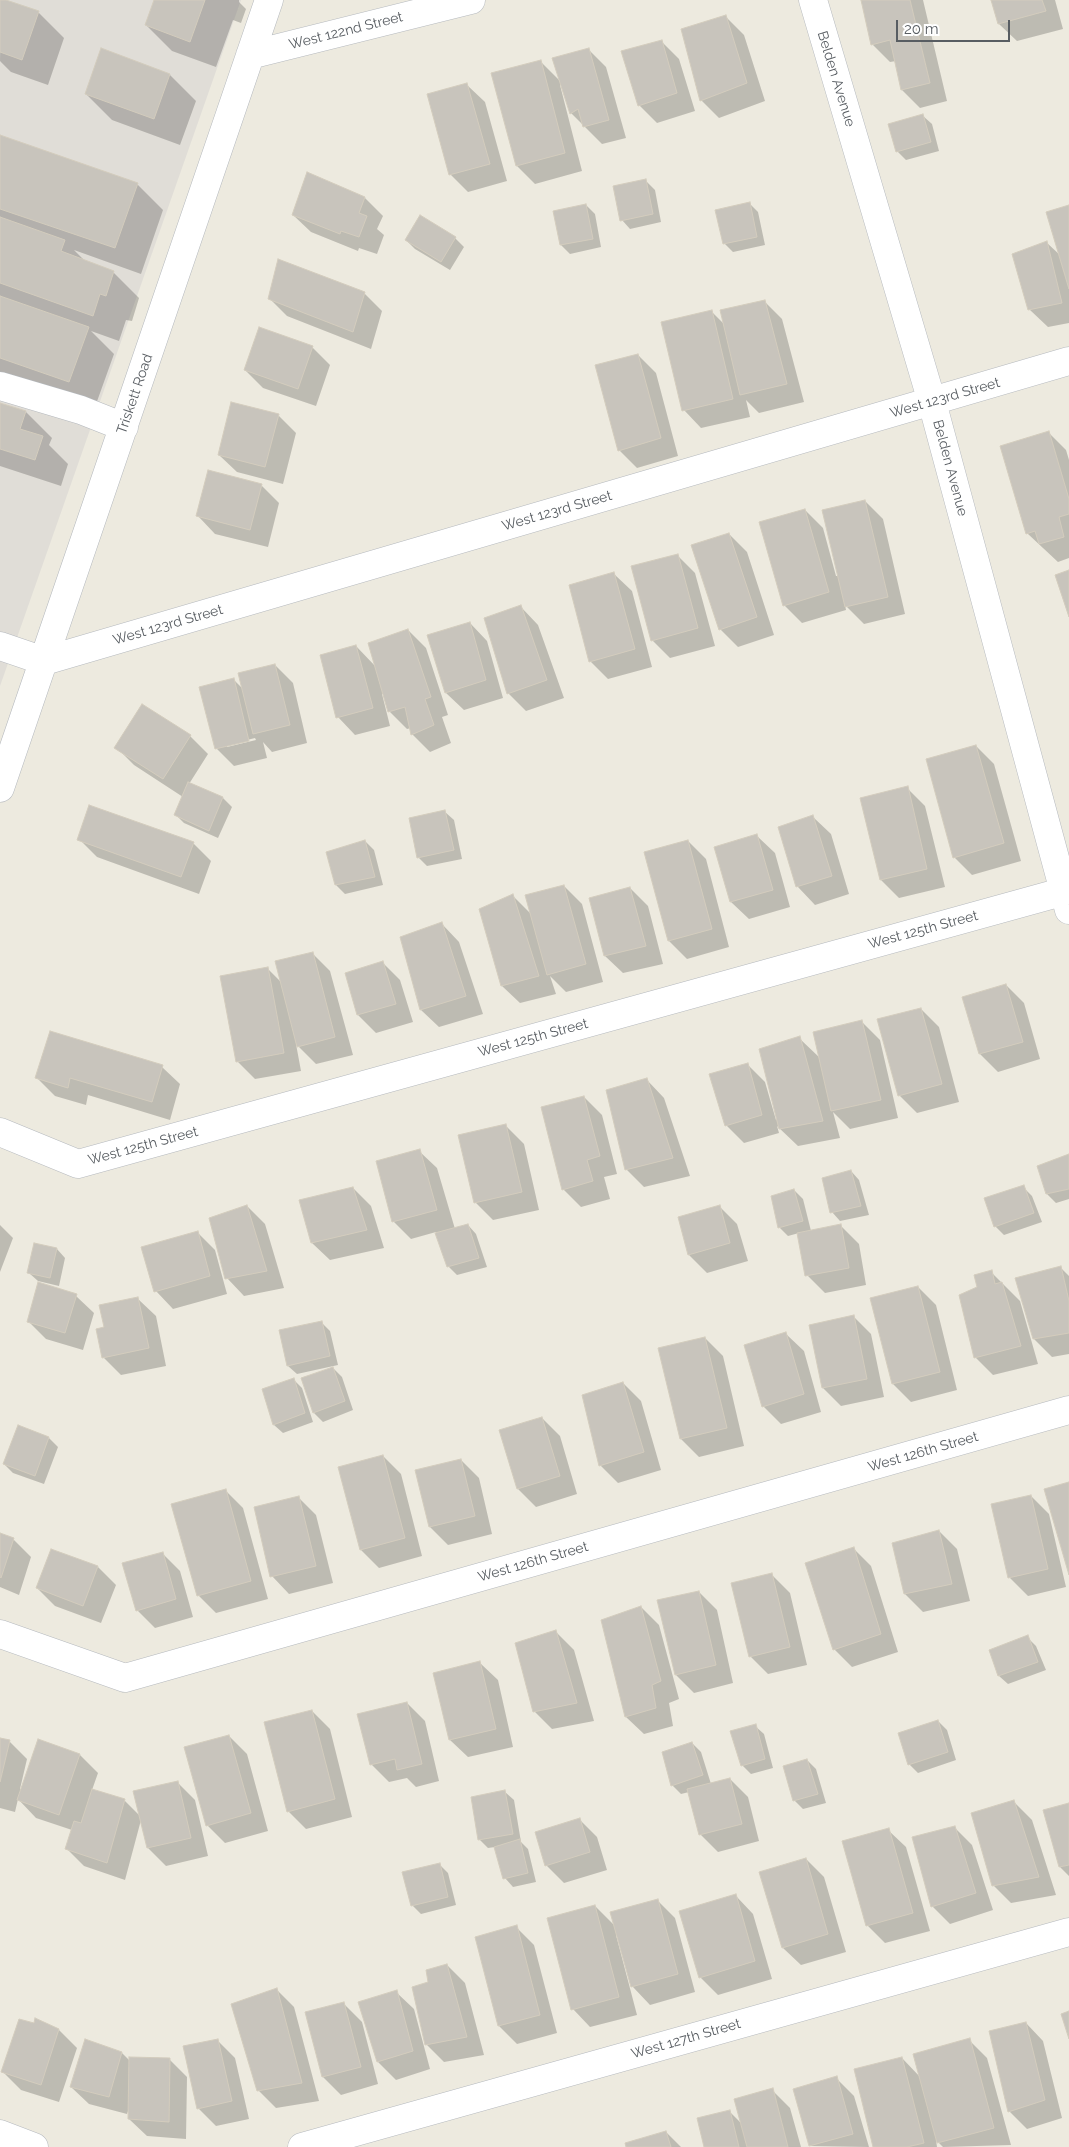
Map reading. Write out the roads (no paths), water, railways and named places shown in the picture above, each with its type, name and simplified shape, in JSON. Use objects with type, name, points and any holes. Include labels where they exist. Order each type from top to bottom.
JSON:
[{"type":"street","name":"Triskett Road","points":[[0,788],[270,0]]},
{"type":"street","name":"West 122nd Street","points":[[250,54],[471,0]]},
{"type":"street","name":"Belden Avenue","points":[[813,0],[932,402],[1067,897]]},
{"type":"street","name":"West 123rd Street","points":[[44,661],[1069,361]]},
{"type":"street","points":[[0,386],[80,410],[124,427]]},
{"type":"street","points":[[0,646],[44,661]]},
{"type":"street","name":"West 125th Street","points":[[0,1132],[78,1164],[1067,897]]},
{"type":"street","name":"West 126th Street","points":[[0,1634],[125,1678],[1069,1410]]},
{"type":"street","name":"West 127th Street","points":[[302,2147],[1069,1932]]},
{"type":"street","points":[[0,2134],[34,2147]]}]
